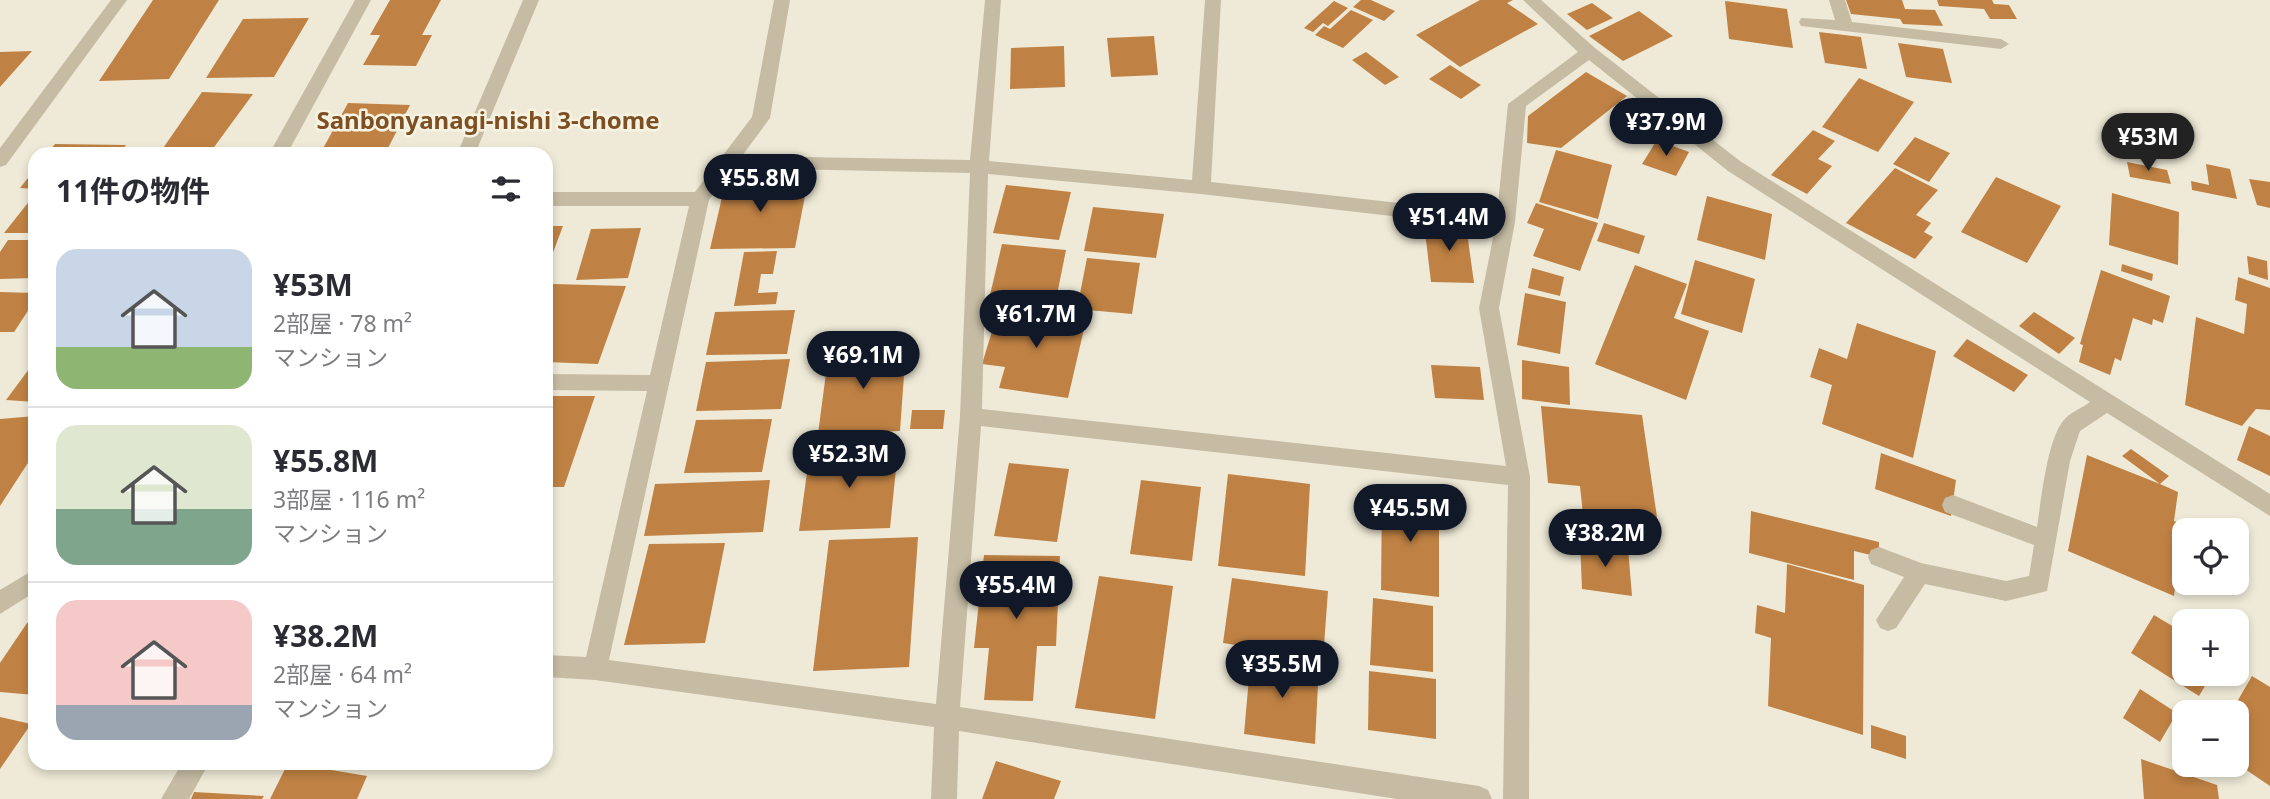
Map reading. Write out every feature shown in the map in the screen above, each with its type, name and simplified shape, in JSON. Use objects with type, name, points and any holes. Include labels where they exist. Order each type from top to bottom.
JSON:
[{"type":"street","points":[[0,161],[119,0]]},
{"type":"street","points":[[282,147],[363,0]]},
{"type":"street","points":[[469,147],[531,0]]},
{"type":"street","points":[[594,669],[661,383],[700,199],[761,118],[782,0]]},
{"type":"street","points":[[944,799],[947,718],[971,416],[979,167],[993,0]]},
{"type":"street","points":[[1201,187],[1213,0]]},
{"type":"street","points":[[1531,0],[1589,52],[1734,166],[2270,506]]},
{"type":"street","points":[[1837,0],[1845,25]]},
{"type":"street","points":[[1807,22],[2001,44]]},
{"type":"street","points":[[1516,799],[1519,477],[1489,308],[1506,222],[1517,104],[1589,52]]},
{"type":"street","points":[[727,162],[979,167],[1201,187],[1506,222]]},
{"type":"street","points":[[553,199],[700,199]]},
{"type":"street","points":[[553,382],[661,383]]},
{"type":"street","points":[[1879,557],[1920,573],[2006,591],[2039,584],[2059,461],[2071,426],[2106,402]]},
{"type":"street","points":[[971,416],[1519,477]]},
{"type":"street","points":[[1953,505],[2046,540]]},
{"type":"street","points":[[1888,620],[1920,573]]},
{"type":"street","points":[[0,603],[28,584]]},
{"type":"street","points":[[553,666],[594,669],[947,718],[1479,799]]},
{"type":"street","points":[[174,799],[192,770]]},
{"type":"building","points":[[153,0],[219,0],[169,79],[99,81]]},
{"type":"building","points":[[390,0],[441,0],[422,35],[432,35],[416,66],[363,65],[380,35],[370,35]]},
{"type":"building","points":[[1361,0],[1371,0],[1395,11],[1384,21],[1353,7]]},
{"type":"building","points":[[1480,0],[1513,0],[1507,3],[1538,24],[1460,67],[1416,35]]},
{"type":"building","points":[[1846,0],[1902,0],[1905,9],[1935,10],[1943,26],[1903,24],[1900,19],[1851,14]]},
{"type":"building","points":[[1937,0],[1992,0],[1994,4],[2009,5],[2017,19],[1990,19],[1984,9],[1939,6]]},
{"type":"building","points":[[1334,1],[1348,8],[1328,26],[1323,23],[1313,32],[1304,28]]},
{"type":"building","points":[[1725,1],[1787,9],[1793,48],[1729,39]]},
{"type":"building","points":[[1592,3],[1613,18],[1587,30],[1567,14]]},
{"type":"building","points":[[1351,10],[1373,20],[1343,48],[1315,35],[1324,26],[1330,29]]},
{"type":"building","points":[[1639,11],[1673,36],[1623,61],[1589,36]]},
{"type":"building","points":[[309,18],[274,77],[206,78],[243,19]]},
{"type":"building","points":[[1819,32],[1861,37],[1867,69],[1825,63]]},
{"type":"building","points":[[1154,36],[1158,75],[1111,77],[1107,38]]},
{"type":"building","points":[[1898,43],[1943,49],[1952,83],[1906,77]]},
{"type":"building","points":[[1064,46],[1065,87],[1010,89],[1011,48]]},
{"type":"building","points":[[32,51],[0,87],[0,52]]},
{"type":"building","points":[[1366,52],[1399,77],[1385,85],[1352,60]]},
{"type":"building","points":[[1450,65],[1481,85],[1461,99],[1429,79]]},
{"type":"building","points":[[1586,72],[1627,96],[1561,148],[1527,143],[1528,116]]},
{"type":"building","points":[[1859,78],[1914,102],[1878,152],[1822,127]]},
{"type":"building","points":[[202,92],[253,94],[214,147],[164,147]]},
{"type":"building","points":[[348,103],[410,105],[389,147],[324,147]]},
{"type":"building","points":[[1813,130],[1835,141],[1818,159],[1832,166],[1807,194],[1771,175]]},
{"type":"building","points":[[1915,137],[1950,153],[1929,182],[1893,164]]},
{"type":"building","points":[[1657,140],[1689,152],[1676,176],[1642,164]]},
{"type":"building","points":[[55,144],[126,145],[124,147],[53,147]]},
{"type":"building","points":[[1556,150],[1612,165],[1598,219],[1539,202]]},
{"type":"building","points":[[2127,162],[2167,170],[2171,184],[2130,177]]},
{"type":"building","points":[[2206,164],[2230,169],[2237,199],[2192,190],[2191,181],[2209,185]]},
{"type":"building","points":[[1895,168],[1938,190],[1916,215],[1931,223],[1924,232],[1933,237],[1915,259],[1846,223]]},
{"type":"building","points":[[1996,177],[2061,206],[2027,263],[1961,232]]},
{"type":"building","points":[[28,178],[28,189],[20,188]]},
{"type":"building","points":[[2249,179],[2270,182],[2270,208],[2257,205]]},
{"type":"building","points":[[726,180],[808,180],[795,248],[710,249]]},
{"type":"building","points":[[1006,185],[1071,192],[1059,240],[993,233]]},
{"type":"building","points":[[2112,193],[2179,212],[2178,265],[2109,245]]},
{"type":"building","points":[[1707,196],[1772,214],[1765,260],[1697,240]]},
{"type":"building","points":[[28,203],[28,233],[4,233]]},
{"type":"building","points":[[1536,203],[1598,223],[1580,271],[1533,256],[1544,229],[1527,223]]},
{"type":"building","points":[[1093,207],[1164,214],[1156,258],[1084,251]]},
{"type":"building","points":[[1424,223],[1466,225],[1474,283],[1431,282]]},
{"type":"building","points":[[1604,223],[1645,236],[1639,254],[1597,241]]},
{"type":"building","points":[[553,226],[563,226],[553,252]]},
{"type":"building","points":[[641,228],[628,278],[576,280],[591,229]]},
{"type":"building","points":[[8,240],[28,240],[28,278],[0,279],[0,252]]},
{"type":"building","points":[[1002,244],[1066,250],[1056,300],[990,295]]},
{"type":"building","points":[[777,251],[773,274],[761,274],[758,293],[778,292],[776,304],[734,306],[744,252]]},
{"type":"building","points":[[2247,256],[2267,261],[2268,280],[2249,274]]},
{"type":"building","points":[[1087,258],[1140,263],[1132,314],[1077,309]]},
{"type":"building","points":[[1695,260],[1755,279],[1742,333],[1681,314]]},
{"type":"building","points":[[2122,264],[2153,274],[2152,281],[2121,271]]},
{"type":"building","points":[[1635,265],[1687,284],[1674,318],[1709,331],[1686,400],[1595,364]]},
{"type":"building","points":[[1532,268],[1564,277],[1560,296],[1528,288]]},
{"type":"building","points":[[2101,270],[2170,296],[2163,323],[2153,319],[2152,325],[2133,318],[2121,361],[2115,358],[2110,375],[2079,362],[2083,345],[2080,344]]},
{"type":"building","points":[[2238,277],[2270,288],[2270,410],[2256,409],[2242,426],[2185,405],[2196,317],[2244,334],[2247,304],[2235,300]]},
{"type":"building","points":[[553,284],[626,286],[598,364],[553,362]]},
{"type":"building","points":[[0,292],[28,293],[28,311],[14,332],[0,332]]},
{"type":"building","points":[[1525,293],[1566,302],[1560,354],[1517,345]]},
{"type":"building","points":[[1000,305],[1087,316],[1068,398],[999,388],[1005,367],[982,364]]},
{"type":"building","points":[[795,310],[787,354],[706,355],[715,312]]},
{"type":"building","points":[[2034,312],[2075,338],[2059,354],[2019,326]]},
{"type":"building","points":[[1857,323],[1936,351],[1913,458],[1822,424],[1832,385],[1810,377],[1819,348],[1847,359]]},
{"type":"building","points":[[1967,339],[2028,375],[2014,392],[1953,356]]},
{"type":"building","points":[[906,347],[900,431],[818,434],[829,350]]},
{"type":"building","points":[[790,359],[781,409],[696,411],[706,362]]},
{"type":"building","points":[[1522,360],[1569,367],[1570,405],[1522,399]]},
{"type":"building","points":[[1431,365],[1480,367],[1484,400],[1435,398]]},
{"type":"building","points":[[28,370],[28,402],[6,400]]},
{"type":"building","points":[[553,396],[595,396],[564,487],[553,487]]},
{"type":"building","points":[[1541,406],[1642,415],[1659,531],[1584,524],[1580,486],[1548,483]]},
{"type":"building","points":[[912,410],[945,410],[943,429],[910,429]]},
{"type":"building","points":[[28,417],[28,463],[0,506],[0,419]]},
{"type":"building","points":[[772,419],[762,472],[684,473],[696,420]]},
{"type":"building","points":[[2249,426],[2270,436],[2270,476],[2237,460]]},
{"type":"building","points":[[898,449],[890,528],[799,531],[810,451]]},
{"type":"building","points":[[2131,449],[2169,476],[2160,484],[2122,456]]},
{"type":"building","points":[[1881,453],[1956,480],[1951,516],[1875,489]]},
{"type":"building","points":[[2087,455],[2178,492],[2174,518],[2172,518],[2174,596],[2068,551]]},
{"type":"building","points":[[1009,463],[1069,469],[1057,542],[994,536]]},
{"type":"building","points":[[1228,474],[1310,484],[1305,576],[1218,566]]},
{"type":"building","points":[[770,480],[763,532],[644,536],[655,484]]},
{"type":"building","points":[[1141,480],[1201,487],[1192,561],[1130,554]]},
{"type":"building","points":[[1382,491],[1439,497],[1439,597],[1381,590]]},
{"type":"building","points":[[1751,511],[1879,542],[1879,557],[1854,551],[1854,580],[1749,553]]},
{"type":"building","points":[[918,537],[909,667],[813,671],[829,540]]},
{"type":"building","points":[[1580,541],[1628,548],[1632,596],[1582,589]]},
{"type":"building","points":[[725,543],[705,643],[624,645],[649,544]]},
{"type":"building","points":[[984,555],[1060,556],[1056,646],[1037,646],[1033,701],[984,700],[989,648],[974,648]]},
{"type":"building","points":[[1787,564],[1864,585],[1863,735],[1768,706],[1771,638],[1755,633],[1757,605],[1785,613]]},
{"type":"building","points":[[1099,576],[1173,586],[1155,719],[1075,708]]},
{"type":"building","points":[[1232,578],[1328,591],[1323,659],[1223,643]]},
{"type":"building","points":[[1373,598],[1433,606],[1433,672],[1370,665]]},
{"type":"building","points":[[2154,615],[2172,626],[2172,679],[2131,653]]},
{"type":"building","points":[[28,623],[28,694],[0,692],[0,663]]},
{"type":"building","points":[[1251,655],[1319,664],[1315,744],[1244,734]]},
{"type":"building","points":[[1369,671],[1436,679],[1436,739],[1368,730]]},
{"type":"building","points":[[2252,676],[2270,687],[2270,786],[2249,772],[2249,700],[2238,700],[2246,686],[2249,686]]},
{"type":"building","points":[[2183,686],[2205,686],[2199,696]]},
{"type":"building","points":[[2140,689],[2172,710],[2172,722],[2160,742],[2123,718]]},
{"type":"building","points":[[0,717],[28,723],[28,728],[0,769]]},
{"type":"building","points":[[1871,725],[1906,736],[1906,759],[1871,748]]},
{"type":"building","points":[[2141,759],[2172,770],[2172,777],[2194,777],[2217,785],[2219,799],[2144,799]]},
{"type":"building","points":[[996,761],[1061,781],[1054,799],[982,799]]},
{"type":"building","points":[[284,770],[331,770],[367,776],[357,799],[270,799]]},
{"type":"building","points":[[194,792],[264,796],[262,799],[191,799]]},
{"type":"district","name":"Sanbonyanagi-nishi 3-chome","points":[[488,119]]}]
